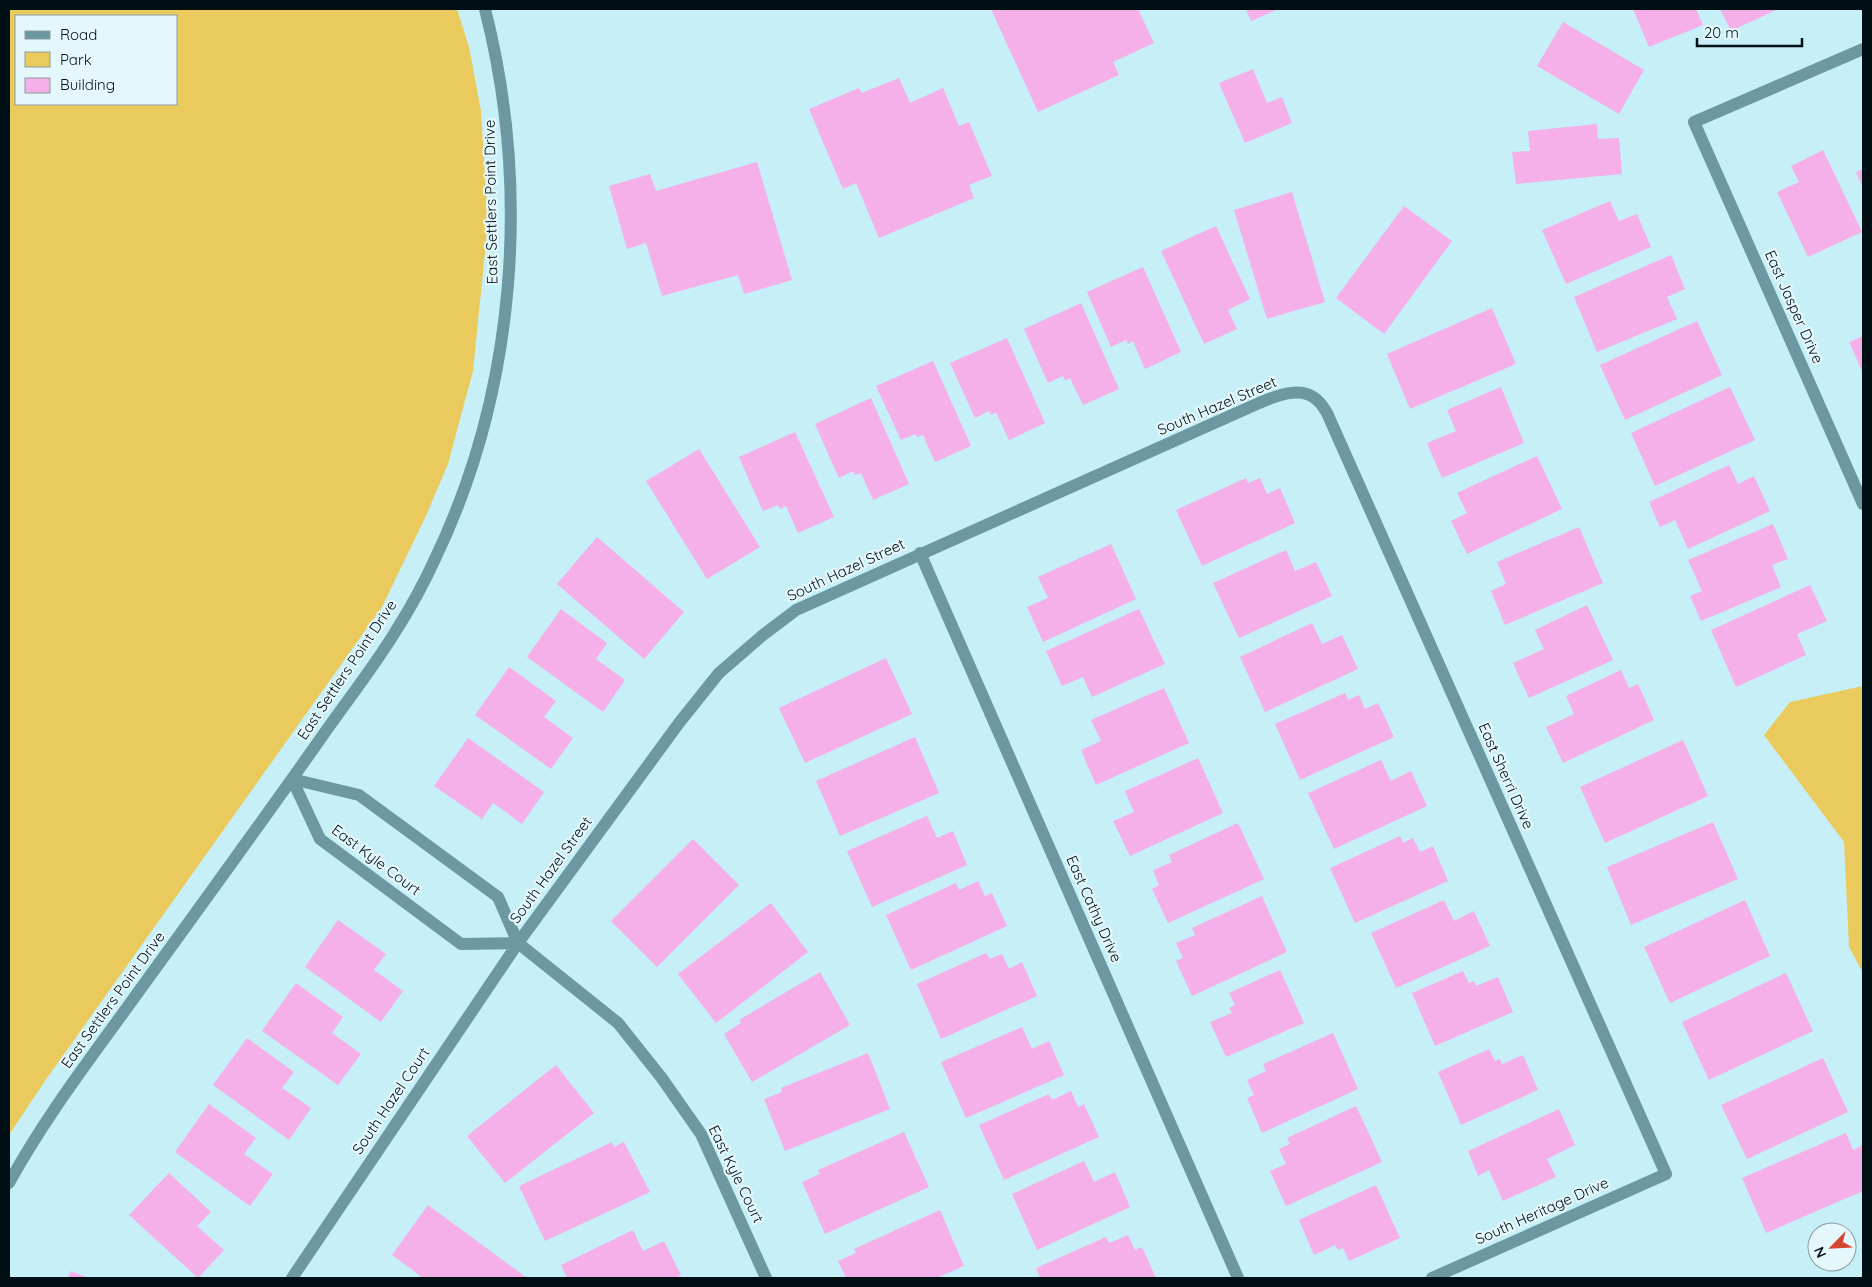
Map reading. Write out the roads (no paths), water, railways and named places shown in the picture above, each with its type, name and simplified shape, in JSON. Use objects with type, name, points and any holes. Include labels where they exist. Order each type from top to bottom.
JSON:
[{"type":"street","name":"East Settlers Point Drive","points":[[9,1183],[47,1119],[292,779],[402,620],[435,560],[461,500],[484,424],[501,353],[509,288],[509,155],[504,100],[496,52],[485,9]]},
{"type":"street","name":"East Jasper Drive","points":[[1863,49],[1694,122],[1863,504]]},
{"type":"street","name":"South Hazel Street","points":[[518,943],[679,723],[719,673],[763,635],[796,610],[920,553],[1280,395],[1296,393],[1311,395]]},
{"type":"street","name":"East Sherri Drive","points":[[1311,395],[1328,412],[1666,1174]]},
{"type":"street","name":"East Cathy Drive","points":[[920,553],[1238,1278]]},
{"type":"street","name":"East Kyle Court","points":[[292,779],[320,839],[461,944],[518,943]]},
{"type":"street","name":"East Kyle Court","points":[[292,779],[359,795],[498,896],[518,943],[618,1023],[661,1077],[700,1134],[766,1278]]},
{"type":"street","name":"South Hazel Court","points":[[292,1278],[518,943]]},
{"type":"street","name":"South Heritage Drive","points":[[1432,1278],[1666,1174]]}]
